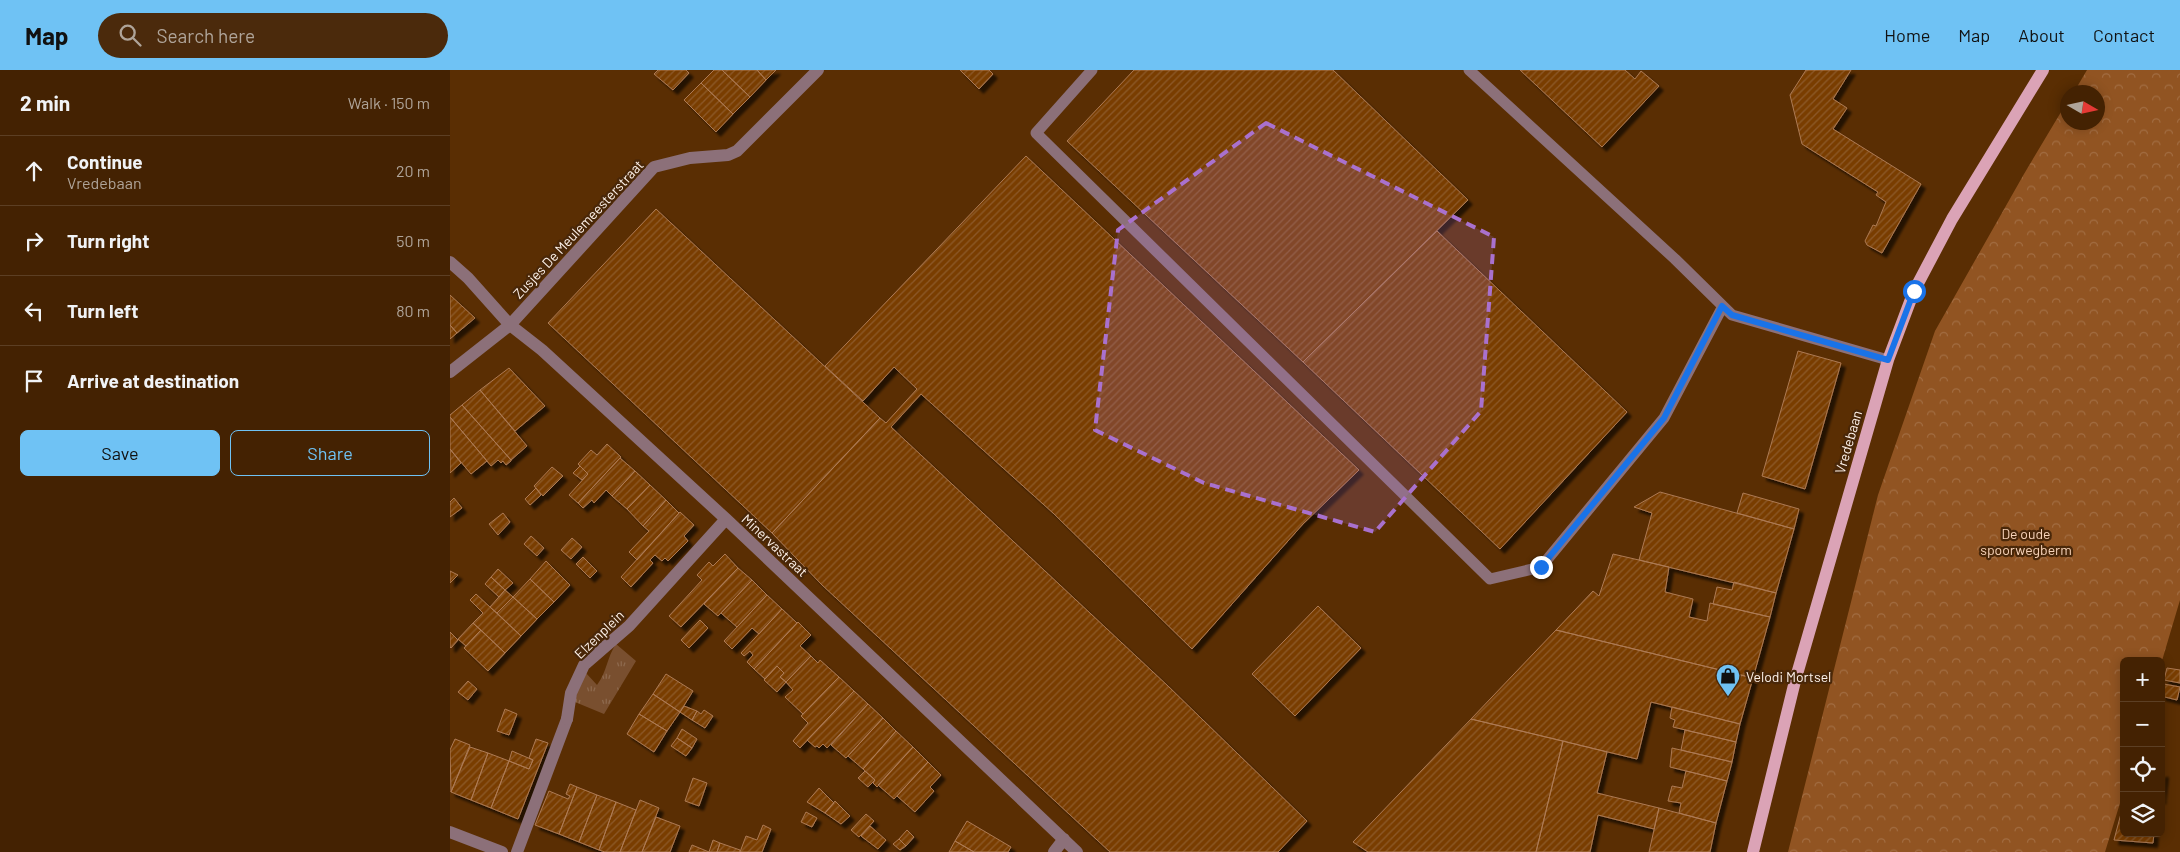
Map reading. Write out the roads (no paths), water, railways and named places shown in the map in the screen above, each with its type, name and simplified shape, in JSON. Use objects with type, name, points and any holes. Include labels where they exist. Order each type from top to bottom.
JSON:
[{"type":"main road","name":"Vredebaan","points":[[1753,852],[1795,681],[1888,360],[1914,291],[1952,219],[2043,70]]},
{"type":"street","name":"Zusjes De Meulemeesterstraat","points":[[450,372],[510,325],[654,167],[690,158],[728,155],[738,151],[818,70]]},
{"type":"street","name":"Minervastraat","points":[[450,262],[468,278],[510,325],[542,350],[726,519],[1077,852]]},
{"type":"street","name":"Elzenplein","points":[[517,852],[567,719],[571,693],[584,665],[629,626],[726,519]]},
{"type":"street","points":[[450,832],[502,852]]},
{"type":"street","points":[[1054,852],[1064,839]]},
{"type":"lane","points":[[1092,70],[1036,133],[1490,578],[1541,567],[1664,418],[1722,306]]},
{"type":"lane","points":[[1469,70],[1675,259],[1732,315],[1888,360]]},
{"type":"place","name":"Velodi Mortsel","points":[[1728,697]]},
{"type":"park label","name":"De oude spoorwegberm","points":[[2026,542]]}]
